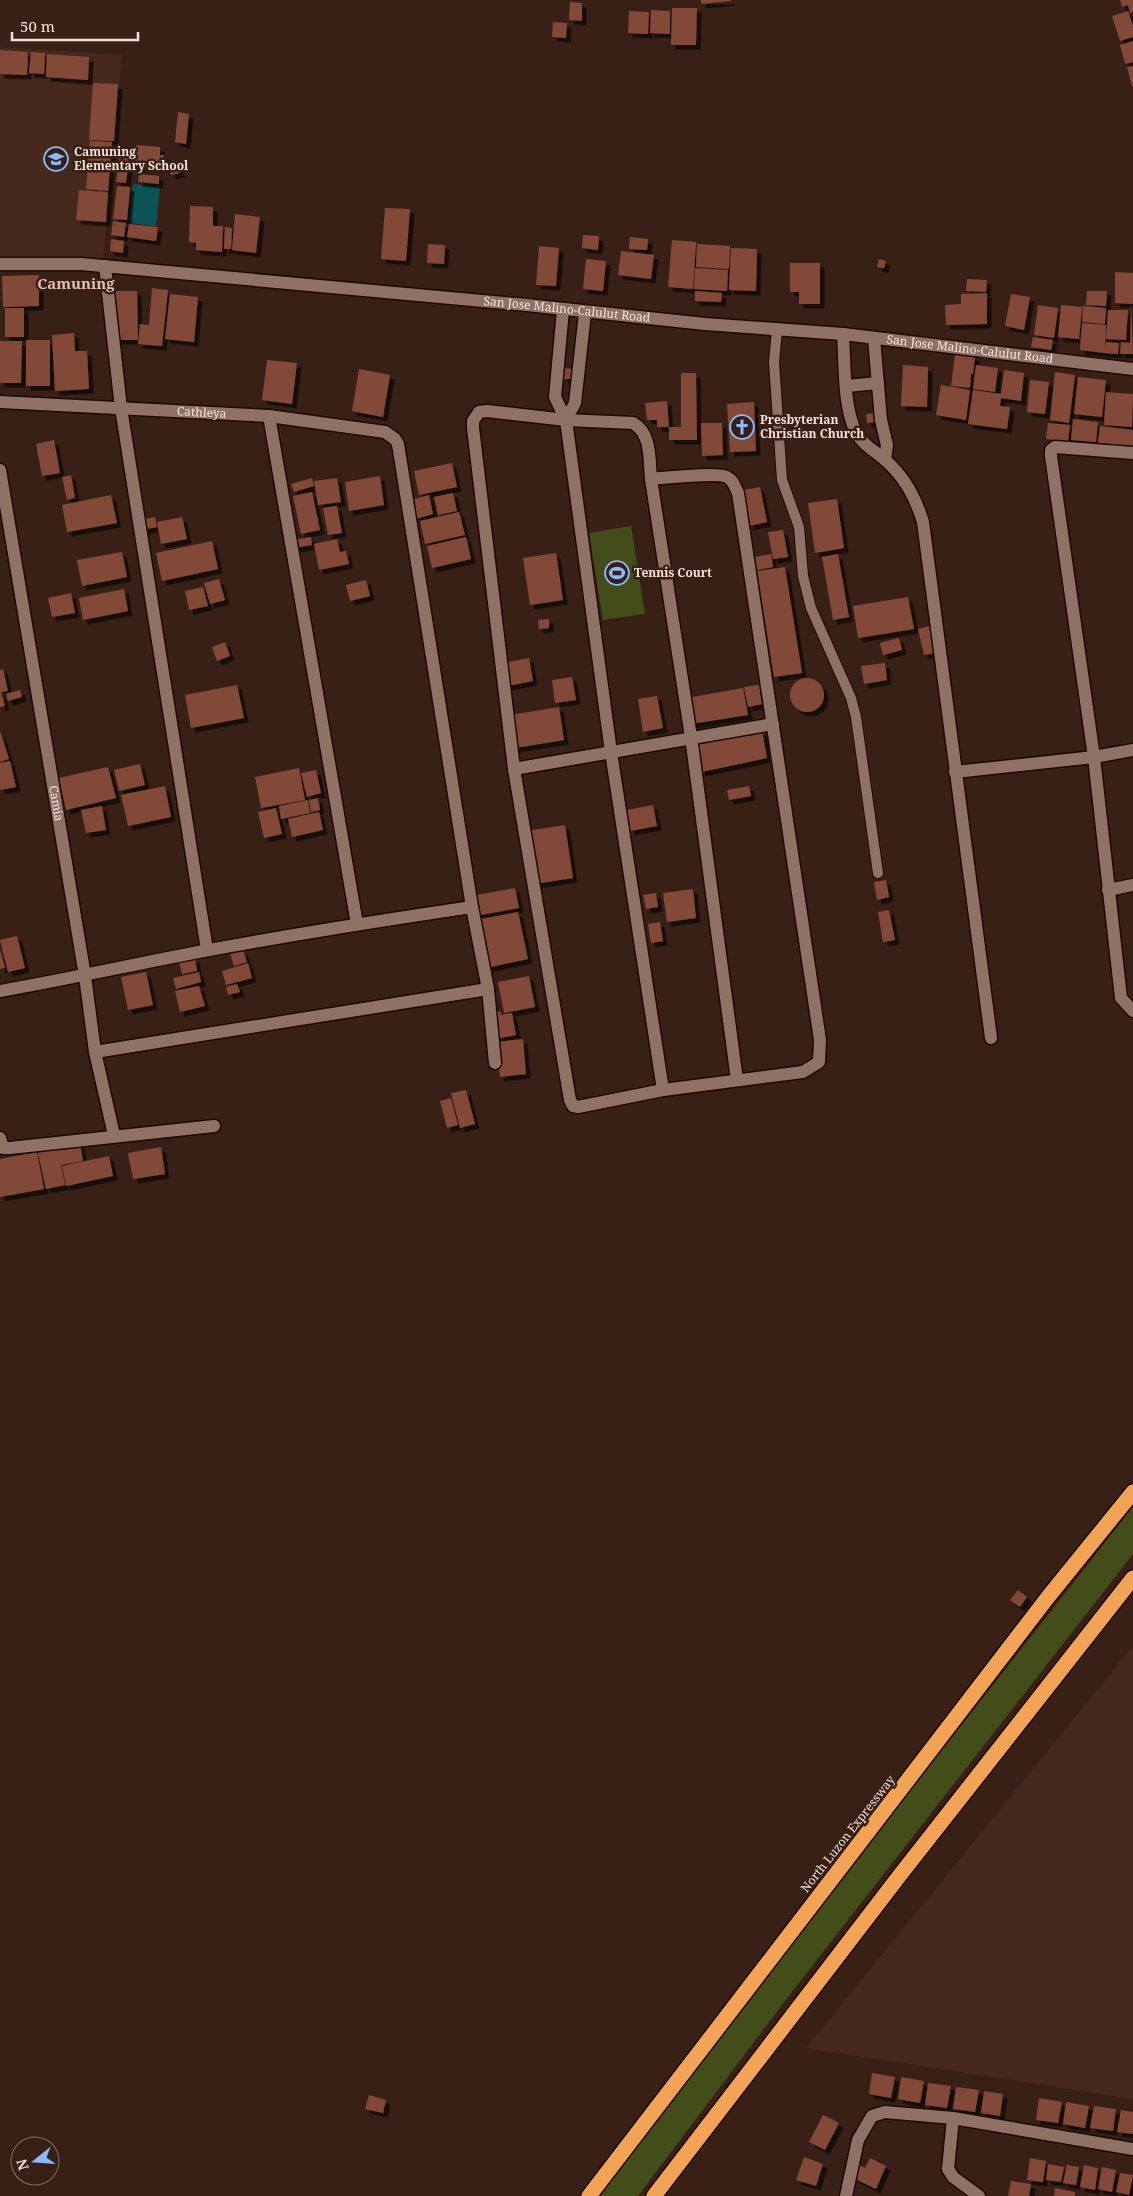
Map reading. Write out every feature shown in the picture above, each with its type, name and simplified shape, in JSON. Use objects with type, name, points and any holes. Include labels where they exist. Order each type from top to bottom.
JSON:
[{"type":"highway","name":"North Luzon Expressway","points":[[589,2196],[1048,1597],[1133,1492]]},
{"type":"highway","points":[[654,2196],[900,1875],[1133,1578]]},
{"type":"street","name":"San Jose Malino-Calulut Road","points":[[0,264],[55,263],[105,266],[586,313],[843,334],[1133,369]]},
{"type":"street","points":[[105,266],[121,408],[207,950]]},
{"type":"street","points":[[563,310],[557,362],[556,397],[566,420],[611,752],[663,1090]]},
{"type":"street","points":[[566,420],[575,403],[586,313]]},
{"type":"street","points":[[843,334],[849,416],[863,443],[885,460],[910,487],[923,522],[954,772],[991,1038]]},
{"type":"street","points":[[874,338],[881,420],[887,445],[885,460]]},
{"type":"street","points":[[557,362],[580,363]]},
{"type":"street","points":[[847,386],[878,383]]},
{"type":"street","name":"Cathleya","points":[[0,402],[269,416],[386,432],[395,439],[398,444],[472,908]]},
{"type":"street","points":[[651,478],[726,476],[734,482],[738,493],[820,1040],[820,1054],[819,1062],[803,1072],[663,1090],[578,1107],[573,1106],[570,1100],[514,769],[473,421],[479,412],[487,411],[566,420],[633,423],[641,428],[646,435],[651,478],[691,737],[737,1080]]},
{"type":"street","points":[[269,416],[357,924]]},
{"type":"street","points":[[1133,453],[1055,447],[1050,456],[1094,757],[1121,998],[1133,1011]]},
{"type":"street","name":"Camia","points":[[0,470],[85,976],[95,1052],[114,1135]]},
{"type":"street","points":[[514,769],[773,724]]},
{"type":"street","points":[[954,772],[1094,757],[1133,750]]},
{"type":"street","points":[[1108,890],[1133,885]]},
{"type":"street","points":[[0,991],[85,976],[207,950],[357,924],[472,908],[488,989],[495,1063]]},
{"type":"street","points":[[95,1052],[488,989]]},
{"type":"street","points":[[0,1138],[3,1148],[10,1148],[114,1135],[214,1126]]},
{"type":"street","points":[[846,2196],[858,2140],[872,2116],[885,2112],[954,2118],[1133,2149]]},
{"type":"street","points":[[954,2118],[948,2169],[953,2177],[979,2196]]},
{"type":"lane","points":[[777,330],[774,362],[782,480],[799,528],[803,576],[811,608],[853,707],[878,873]]},
{"type":"shaded area","name":"Camuning Elementary School","points":[[0,47],[122,55],[103,260],[0,257]]},
{"type":"shaded area","points":[[1133,1646],[1133,2099],[806,2048]]},
{"type":"green space","name":"Tennis Court","points":[[631,526],[645,614],[603,620],[589,533]]},
{"type":"green space","points":[[1133,1507],[1133,1554],[788,1997],[638,2196],[600,2196],[758,1984]]},
{"type":"water","points":[[133,184],[160,187],[156,226],[129,223]]},
{"type":"building","points":[[701,0],[731,0],[731,1],[701,4]]},
{"type":"building","points":[[1120,0],[1133,0],[1133,12],[1130,13],[1128,5],[1122,7]]},
{"type":"building","points":[[570,2],[582,3],[582,21],[569,20]]},
{"type":"building","points":[[672,8],[697,8],[696,45],[671,45]]},
{"type":"building","points":[[651,10],[670,11],[670,34],[650,33]]},
{"type":"building","points":[[629,11],[649,12],[648,34],[628,33]]},
{"type":"building","points":[[1128,11],[1133,26],[1133,37],[1120,41],[1112,16]]},
{"type":"building","points":[[553,22],[567,23],[566,38],[552,37]]},
{"type":"building","points":[[1133,41],[1133,62],[1125,64],[1120,45]]},
{"type":"building","points":[[0,50],[28,52],[27,75],[0,74]]},
{"type":"building","points":[[31,52],[45,53],[44,74],[29,73]]},
{"type":"building","points":[[47,54],[89,57],[88,80],[46,77]]},
{"type":"building","points":[[1133,66],[1133,86],[1132,86],[1127,67]]},
{"type":"building","points":[[93,83],[118,84],[114,141],[89,140]]},
{"type":"building","points":[[178,112],[189,114],[186,144],[175,142]]},
{"type":"building","points":[[90,141],[112,142],[108,191],[86,189]]},
{"type":"building","points":[[136,145],[160,147],[160,155],[164,155],[163,168],[135,167]]},
{"type":"building","points":[[120,151],[130,153],[126,183],[116,182]]},
{"type":"building","points":[[179,166],[180,173],[171,175],[169,168]]},
{"type":"building","points":[[139,174],[159,176],[159,184],[138,182]]},
{"type":"building","points":[[117,186],[130,187],[127,220],[113,219]]},
{"type":"building","points":[[79,190],[108,192],[106,222],[76,220]]},
{"type":"building","points":[[190,206],[213,207],[213,226],[223,226],[222,252],[196,250],[196,243],[189,242]]},
{"type":"building","points":[[385,208],[410,209],[406,261],[381,259]]},
{"type":"building","points":[[235,214],[260,217],[256,253],[232,250]]},
{"type":"building","points":[[113,221],[126,223],[124,237],[111,235]]},
{"type":"building","points":[[129,224],[158,227],[156,241],[127,237]]},
{"type":"building","points":[[225,227],[232,228],[231,249],[224,249]]},
{"type":"building","points":[[583,235],[599,236],[598,250],[582,248]]},
{"type":"building","points":[[630,237],[648,239],[647,250],[629,249]]},
{"type":"building","points":[[111,239],[124,241],[123,253],[110,251]]},
{"type":"building","points":[[672,240],[696,242],[693,289],[668,287]]},
{"type":"building","points":[[428,244],[445,245],[444,264],[427,263]]},
{"type":"building","points":[[697,244],[730,246],[729,269],[696,267]]},
{"type":"building","points":[[539,246],[559,248],[556,286],[536,285]]},
{"type":"building","points":[[731,248],[757,249],[756,291],[729,290]]},
{"type":"building","points":[[621,251],[654,255],[651,279],[618,275]]},
{"type":"building","points":[[586,259],[606,261],[603,291],[583,289]]},
{"type":"building","points":[[879,259],[886,261],[884,268],[877,267]]},
{"type":"building","points":[[790,263],[820,263],[820,304],[799,304],[799,292],[790,292]]},
{"type":"building","points":[[695,268],[728,270],[727,291],[694,289]]},
{"type":"building","points":[[1115,272],[1133,273],[1133,304],[1115,303]]},
{"type":"building","points":[[39,275],[39,306],[3,307],[2,276]]},
{"type":"building","points":[[967,279],[987,280],[986,292],[966,291]]},
{"type":"building","points":[[152,288],[168,290],[162,346],[138,344],[140,324],[149,325]]},
{"type":"building","points":[[110,291],[137,291],[138,340],[114,340]]},
{"type":"building","points":[[695,291],[722,293],[721,302],[695,301]]},
{"type":"building","points":[[1087,291],[1107,291],[1106,306],[1086,305]]},
{"type":"building","points":[[987,293],[987,324],[946,325],[945,305],[961,304],[961,294]]},
{"type":"building","points":[[170,294],[198,297],[194,342],[165,339]]},
{"type":"building","points":[[1011,294],[1030,297],[1024,330],[1005,326]]},
{"type":"building","points":[[1038,305],[1058,308],[1054,338],[1034,335]]},
{"type":"building","points":[[1061,305],[1082,307],[1079,339],[1058,337]]},
{"type":"building","points":[[1131,305],[1133,354],[1120,354],[1121,342],[1130,343]]},
{"type":"building","points":[[1083,306],[1106,308],[1105,324],[1082,322]]},
{"type":"building","points":[[5,308],[24,308],[24,337],[5,337]]},
{"type":"building","points":[[1108,310],[1128,310],[1126,340],[1106,339]]},
{"type":"building","points":[[1082,323],[1106,325],[1105,353],[1080,350]]},
{"type":"building","points":[[74,333],[75,351],[87,351],[89,389],[55,391],[52,335]]},
{"type":"building","points":[[1033,337],[1053,340],[1051,350],[1031,347]]},
{"type":"building","points":[[26,340],[50,340],[50,386],[26,386]]},
{"type":"building","points":[[0,341],[22,341],[21,383],[0,383]]},
{"type":"building","points":[[1106,342],[1119,343],[1118,354],[1105,353]]},
{"type":"building","points":[[955,354],[975,356],[973,374],[963,373],[971,374],[970,388],[951,386]]},
{"type":"building","points":[[267,360],[297,363],[292,404],[262,400]]},
{"type":"building","points":[[903,365],[928,367],[927,407],[901,406]]},
{"type":"building","points":[[976,365],[998,368],[995,392],[973,389]]},
{"type":"building","points":[[563,368],[574,369],[574,379],[563,379]]},
{"type":"building","points":[[359,369],[390,375],[383,417],[352,411]]},
{"type":"building","points":[[1004,370],[1024,373],[1021,401],[1001,398],[1000,406],[1010,407],[1007,429],[968,424],[973,390],[1001,394]]},
{"type":"building","points":[[1055,372],[1075,375],[1069,423],[1050,420]]},
{"type":"building","points":[[681,373],[696,373],[697,440],[669,440],[669,427],[681,427]]},
{"type":"building","points":[[1078,377],[1106,380],[1102,417],[1074,414]]},
{"type":"building","points":[[1030,380],[1049,382],[1045,414],[1027,412]]},
{"type":"building","points":[[941,385],[970,390],[966,420],[936,415]]},
{"type":"building","points":[[1106,392],[1133,394],[1132,427],[1104,425]]},
{"type":"building","points":[[667,401],[669,427],[657,427],[657,420],[647,420],[645,403]]},
{"type":"building","name":"Presbyterian Christian Church","points":[[754,402],[756,451],[730,452],[727,404]]},
{"type":"building","points":[[876,413],[878,422],[867,423],[866,414]]},
{"type":"building","points":[[1073,419],[1098,422],[1096,442],[1071,440]]},
{"type":"building","points":[[701,423],[722,423],[723,455],[702,456]]},
{"type":"building","points":[[1048,423],[1070,425],[1068,441],[1046,439]]},
{"type":"building","points":[[1100,426],[1133,430],[1133,447],[1098,443]]},
{"type":"building","points":[[54,440],[60,473],[42,476],[36,444]]},
{"type":"building","points":[[452,463],[457,487],[419,495],[414,471]]},
{"type":"building","points":[[71,475],[75,498],[67,500],[62,477]]},
{"type":"building","points":[[380,476],[384,505],[349,511],[345,482]]},
{"type":"building","points":[[312,478],[314,486],[294,492],[291,484]]},
{"type":"building","points":[[337,478],[341,502],[318,505],[314,481]]},
{"type":"building","points":[[760,487],[767,522],[749,526],[743,490]]},
{"type":"building","points":[[312,492],[320,530],[301,534],[293,496]]},
{"type":"building","points":[[453,493],[457,511],[438,515],[434,497]]},
{"type":"building","points":[[111,495],[117,523],[67,532],[62,505]]},
{"type":"building","points":[[429,495],[433,514],[415,519],[411,500]]},
{"type":"building","points":[[837,499],[844,548],[815,553],[808,503]]},
{"type":"building","points":[[337,506],[342,533],[328,535],[323,508]]},
{"type":"building","points":[[459,512],[465,535],[425,544],[420,521]]},
{"type":"building","points":[[155,517],[157,527],[142,530],[140,520]]},
{"type":"building","points":[[182,517],[187,539],[161,544],[157,522]]},
{"type":"building","points":[[783,530],[788,557],[773,559],[768,532]]},
{"type":"building","points":[[311,537],[312,545],[294,548],[293,540]]},
{"type":"building","points":[[466,537],[471,559],[432,568],[427,546]]},
{"type":"building","points":[[337,539],[340,552],[346,551],[349,564],[319,570],[314,544]]},
{"type":"building","points":[[212,541],[218,569],[162,581],[156,553]]},
{"type":"building","points":[[122,552],[127,577],[82,586],[77,560]]},
{"type":"building","points":[[556,553],[563,600],[530,605],[523,558]]},
{"type":"building","points":[[771,554],[773,567],[757,570],[755,557]]},
{"type":"building","points":[[838,554],[849,617],[833,620],[822,557]]},
{"type":"building","points":[[785,567],[802,673],[774,677],[757,571]]},
{"type":"building","points":[[219,579],[225,600],[210,604],[204,583]]},
{"type":"building","points":[[366,580],[370,596],[350,601],[346,585]]},
{"type":"building","points":[[203,587],[208,606],[189,610],[185,591]]},
{"type":"building","points":[[124,589],[128,611],[83,620],[79,598]]},
{"type":"building","points":[[71,593],[75,613],[52,617],[48,598]]},
{"type":"building","points":[[908,597],[914,629],[858,638],[853,606]]},
{"type":"building","points":[[549,619],[549,628],[539,629],[538,620]]},
{"type":"building","points":[[930,626],[936,653],[924,655],[918,629]]},
{"type":"building","points":[[899,638],[902,650],[883,655],[880,643]]},
{"type":"building","points":[[225,642],[230,656],[217,661],[212,647]]},
{"type":"building","points":[[529,658],[533,681],[508,686],[503,663]]},
{"type":"building","points":[[885,663],[887,680],[864,684],[861,666]]},
{"type":"building","points":[[3,669],[8,691],[1,692],[5,706],[0,707],[0,670]]},
{"type":"building","points":[[572,677],[576,700],[555,703],[552,680]]},
{"type":"building","points":[[807,678],[814,679],[819,683],[823,688],[823,702],[819,707],[814,711],[807,712],[800,711],[795,707],[791,702],[790,695],[791,688],[795,683],[800,679]]},
{"type":"building","points":[[237,685],[244,718],[191,728],[185,695]]},
{"type":"building","points":[[759,685],[762,704],[748,707],[744,687]]},
{"type":"building","points":[[743,688],[748,715],[691,724],[687,698]]},
{"type":"building","points":[[20,690],[22,697],[8,701],[6,694]]},
{"type":"building","points":[[657,696],[663,728],[643,732],[638,699]]},
{"type":"building","points":[[559,707],[564,740],[515,748],[510,715]]},
{"type":"building","points":[[0,731],[9,759],[0,762]]},
{"type":"building","points":[[762,731],[767,758],[701,772],[695,745]]},
{"type":"building","points":[[10,761],[16,787],[0,790],[0,763]]},
{"type":"building","points":[[140,764],[145,785],[119,791],[114,770]]},
{"type":"building","points":[[108,767],[116,798],[66,810],[59,778]]},
{"type":"building","points":[[299,768],[305,800],[261,808],[255,777]]},
{"type":"building","points":[[316,770],[321,793],[307,797],[301,773]]},
{"type":"building","points":[[165,786],[171,817],[128,826],[121,795]]},
{"type":"building","points":[[749,786],[751,796],[729,800],[727,790]]},
{"type":"building","points":[[318,798],[320,810],[311,812],[309,800]]},
{"type":"building","points":[[308,800],[310,813],[281,819],[279,806]]},
{"type":"building","points":[[653,805],[657,826],[630,831],[627,810]]},
{"type":"building","points":[[102,806],[106,830],[86,833],[81,810]]},
{"type":"building","points":[[276,808],[282,834],[264,838],[258,812]]},
{"type":"building","points":[[319,812],[323,830],[292,837],[288,819]]},
{"type":"building","points":[[565,825],[573,878],[534,884],[526,831]]},
{"type":"building","points":[[886,880],[889,897],[877,900],[874,882]]},
{"type":"building","points":[[515,888],[519,908],[475,916],[471,896]]},
{"type":"building","points":[[693,889],[696,918],[667,922],[663,893]]},
{"type":"building","points":[[656,893],[658,907],[646,909],[643,895]]},
{"type":"building","points":[[889,910],[895,940],[883,942],[878,912]]},
{"type":"building","points":[[518,912],[528,959],[486,968],[476,920]]},
{"type":"building","points":[[660,922],[663,941],[651,943],[648,924]]},
{"type":"building","points":[[17,936],[25,968],[8,972],[0,940]]},
{"type":"building","points":[[0,950],[5,968],[0,969]]},
{"type":"building","points":[[243,950],[247,962],[234,966],[230,954]]},
{"type":"building","points":[[195,958],[197,971],[182,974],[179,962]]},
{"type":"building","points":[[248,963],[252,978],[226,985],[222,971]]},
{"type":"building","points":[[146,972],[153,1005],[128,1010],[121,977]]},
{"type":"building","points":[[199,972],[201,982],[176,989],[173,978]]},
{"type":"building","points":[[529,976],[535,1007],[504,1013],[498,982]]},
{"type":"building","points":[[237,984],[240,992],[228,995],[226,987]]},
{"type":"building","points":[[199,986],[205,1006],[180,1012],[175,991]]},
{"type":"building","points":[[500,1011],[501,1015],[512,1013],[516,1035],[495,1039],[492,1013]]},
{"type":"building","points":[[523,1039],[526,1074],[500,1077],[496,1042]]},
{"type":"building","points":[[466,1090],[475,1124],[460,1128],[451,1093]]},
{"type":"building","points":[[451,1098],[458,1125],[447,1128],[440,1101]]},
{"type":"building","points":[[80,1144],[83,1161],[61,1165],[65,1185],[46,1189],[38,1153]]},
{"type":"building","points":[[161,1147],[165,1174],[133,1179],[128,1153]]},
{"type":"building","points":[[37,1152],[44,1189],[0,1197],[0,1159]]},
{"type":"building","points":[[109,1156],[113,1176],[66,1186],[62,1166]]},
{"type":"building","points":[[1018,1590],[1027,1597],[1020,1607],[1010,1600]]},
{"type":"building","points":[[872,2073],[895,2077],[891,2098],[869,2094]]},
{"type":"building","points":[[901,2077],[924,2081],[920,2103],[898,2099]]},
{"type":"building","points":[[928,2083],[951,2086],[947,2108],[925,2105]]},
{"type":"building","points":[[956,2087],[979,2090],[975,2112],[953,2109]]},
{"type":"building","points":[[984,2091],[1003,2094],[1000,2116],[981,2113]]},
{"type":"building","points":[[369,2095],[386,2100],[383,2113],[365,2109]]},
{"type":"building","points":[[1039,2098],[1062,2102],[1058,2123],[1036,2120]]},
{"type":"building","points":[[1066,2102],[1089,2106],[1085,2128],[1063,2124]]},
{"type":"building","points":[[1094,2106],[1116,2109],[1113,2131],[1090,2128]]},
{"type":"building","points":[[1121,2110],[1133,2112],[1133,2134],[1117,2132]]},
{"type":"building","points":[[823,2115],[839,2123],[825,2150],[809,2142]]},
{"type":"building","points":[[804,2157],[823,2164],[816,2186],[796,2180]]},
{"type":"building","points":[[870,2158],[886,2166],[876,2189],[851,2177],[857,2164],[865,2168]]},
{"type":"building","points":[[1030,2158],[1046,2161],[1043,2182],[1027,2180]]},
{"type":"building","points":[[1048,2164],[1064,2167],[1061,2182],[1046,2180]]},
{"type":"building","points":[[1067,2165],[1079,2167],[1076,2185],[1063,2183]]},
{"type":"building","points":[[1084,2165],[1098,2168],[1095,2190],[1080,2187]]},
{"type":"building","points":[[1102,2167],[1116,2170],[1112,2192],[1098,2189]]},
{"type":"building","points":[[1120,2173],[1133,2175],[1129,2195],[1116,2192]]},
{"type":"building","points":[[1011,2181],[1031,2184],[1029,2196],[1008,2196]]},
{"type":"building","points":[[1055,2188],[1075,2192],[1075,2196],[1054,2196]]},
{"type":"place","name":"Camuning Elementary School","points":[[56,159]]},
{"type":"place","name":"Presbyterian Christian Church","points":[[742,427]]},
{"type":"place","name":"Tennis Court","points":[[617,573]]},
{"type":"district","name":"Camuning","points":[[76,284]]}]
